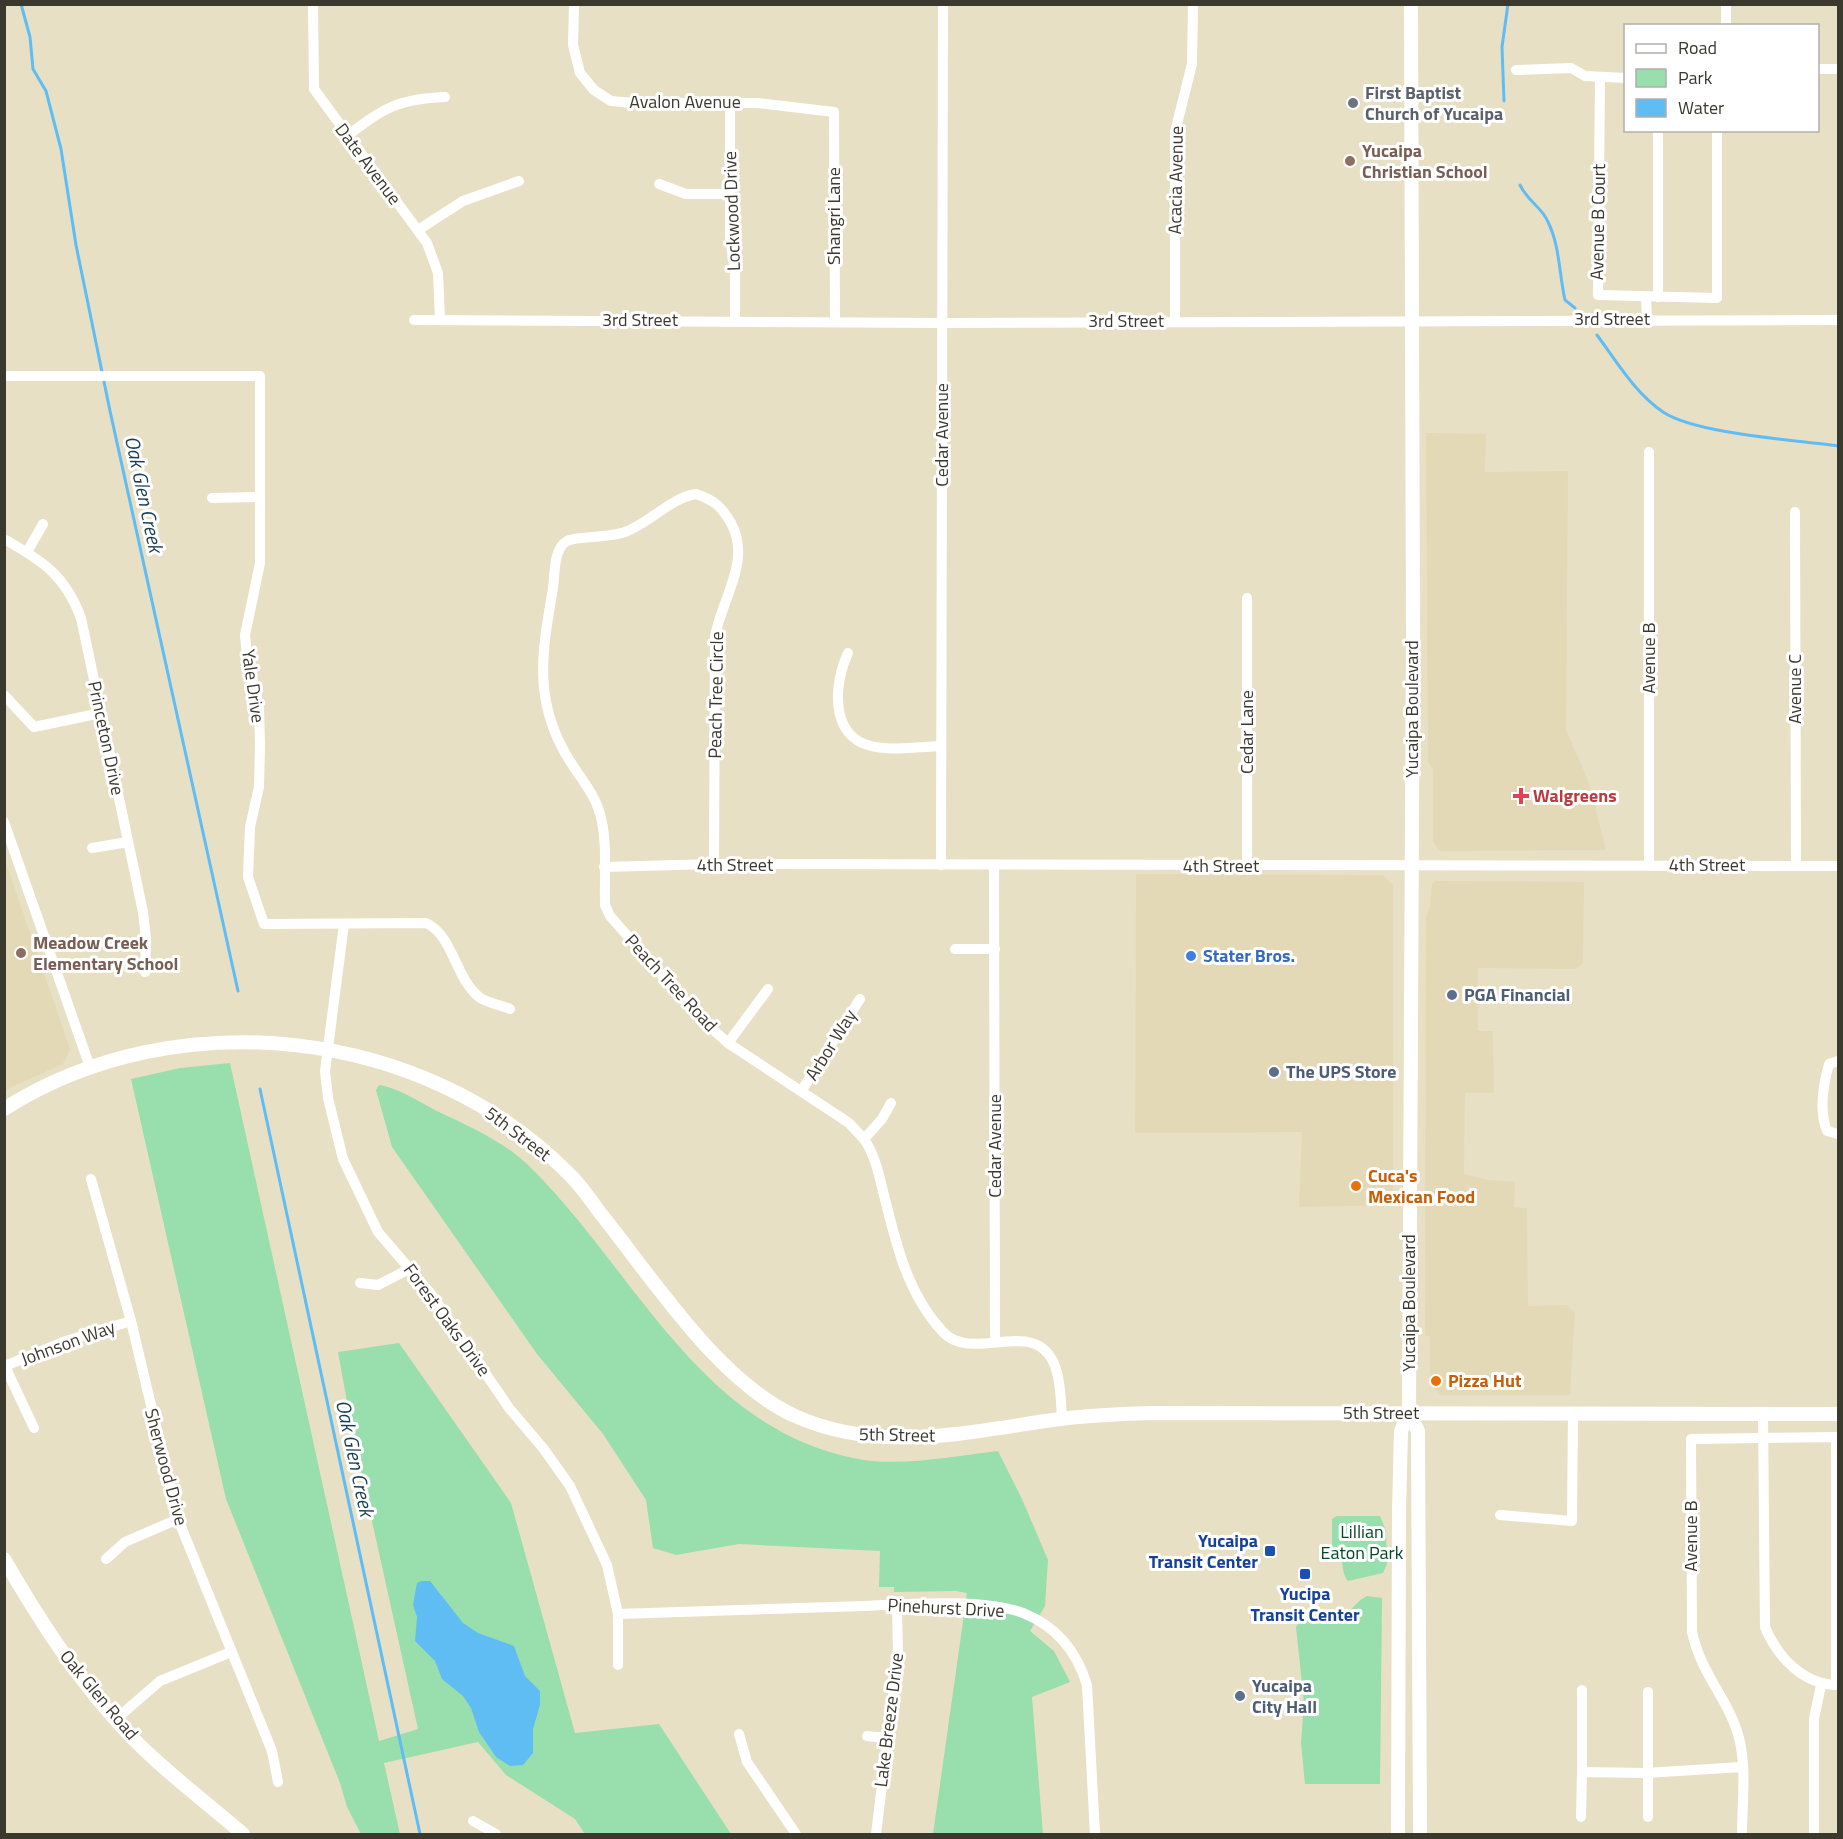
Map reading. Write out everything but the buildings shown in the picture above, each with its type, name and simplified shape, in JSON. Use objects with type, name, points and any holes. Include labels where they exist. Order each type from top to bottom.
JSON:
[{"type":"main road","name":"Yucaipa Boulevard","points":[[1398,1834],[1401,1431],[1409,1413],[1412,864],[1411,4]]},
{"type":"main road","name":"5th Street","points":[[4,1109],[90,1067],[151,1052],[220,1043],[295,1044],[326,1049],[406,1070],[449,1088],[487,1108],[569,1174],[716,1357],[747,1386],[795,1416],[848,1434],[895,1439],[948,1436],[1062,1419],[1152,1413],[1839,1414]]},
{"type":"main road","name":"Yucaipa Boulevard","points":[[1409,1413],[1418,1431],[1420,1834]]},
{"type":"main road","name":"Oak Glen Road","points":[[4,1560],[62,1652],[115,1720],[167,1770],[243,1834]]},
{"type":"street","name":"Date Avenue","points":[[313,4],[314,89],[427,243],[438,273],[440,319]]},
{"type":"street","name":"Avalon Avenue","points":[[574,4],[573,45],[580,73],[594,90],[611,101],[633,104],[730,102],[834,112]]},
{"type":"street","name":"Cedar Avenue","points":[[941,866],[943,4]]},
{"type":"street","name":"Acacia Avenue","points":[[1175,321],[1175,132],[1192,64],[1193,4]]},
{"type":"street","points":[[1726,4],[1726,24]]},
{"type":"street","points":[[1516,70],[1571,68],[1585,76],[1624,78]]},
{"type":"street","points":[[1819,69],[1839,69]]},
{"type":"street","name":"Avenue B Court","points":[[1600,78],[1598,295],[1717,298],[1717,132]]},
{"type":"street","points":[[347,136],[379,112],[399,102],[445,97]]},
{"type":"street","name":"Lockwood Drive","points":[[730,102],[730,194],[735,321]]},
{"type":"street","name":"Shangri Lane","points":[[834,112],[834,321]]},
{"type":"street","points":[[1658,132],[1658,297]]},
{"type":"street","points":[[418,230],[463,201],[519,181]]},
{"type":"street","points":[[659,184],[686,194],[730,194]]},
{"type":"street","points":[[1646,297],[1647,320]]},
{"type":"street","name":"3rd Street","points":[[414,320],[942,323],[1839,320]]},
{"type":"street","name":"Yale Drive","points":[[4,376],[260,376],[260,563],[245,635],[247,657],[259,706],[260,746],[259,787],[250,827],[248,876],[264,924],[426,923],[437,927],[463,977],[480,998],[510,1008]]},
{"type":"street","name":"Avenue B","points":[[1648,452],[1649,865]]},
{"type":"street","name":"Peach Tree Circle","points":[[604,867],[604,830],[600,812],[556,736],[542,689],[542,652],[558,554],[565,542],[597,539],[625,532],[676,501],[696,494],[720,506],[734,528],[739,553],[734,581],[718,621],[715,637],[714,864]]},
{"type":"street","points":[[212,498],[260,497]]},
{"type":"street","name":"Avenue C","points":[[1795,512],[1796,865]]},
{"type":"street","points":[[27,552],[43,524]]},
{"type":"street","name":"Princeton Drive","points":[[4,539],[27,552],[57,574],[73,595],[81,618],[147,939],[146,972]]},
{"type":"street","name":"Cedar Lane","points":[[1248,598],[1248,866]]},
{"type":"street","points":[[848,653],[840,670],[837,693],[840,717],[848,732],[854,738],[871,746],[940,746]]},
{"type":"street","points":[[4,695],[34,728],[101,713]]},
{"type":"street","points":[[4,822],[90,1067]]},
{"type":"street","points":[[92,848],[128,842]]},
{"type":"street","name":"4th Street","points":[[604,867],[714,864],[1839,866]]},
{"type":"street","name":"Cedar Avenue","points":[[994,866],[995,1342]]},
{"type":"street","name":"Peach Tree Road","points":[[604,867],[605,905],[610,916],[698,1016],[728,1043],[849,1123],[864,1139],[874,1157],[905,1272],[940,1329],[956,1342],[965,1345],[1028,1342],[1042,1349],[1050,1358],[1059,1378],[1062,1419]]},
{"type":"street","name":"Forest Oaks Drive","points":[[344,924],[326,1049],[326,1085],[343,1159],[378,1232],[432,1295],[509,1408],[543,1448],[570,1486],[607,1564],[618,1614],[618,1665]]},
{"type":"street","points":[[955,949],[994,949]]},
{"type":"street","points":[[728,1043],[768,989]]},
{"type":"street","name":"Arbor Way","points":[[802,1090],[860,999]]},
{"type":"street","points":[[1839,1061],[1829,1064],[1824,1082],[1823,1121],[1827,1131],[1839,1134]]},
{"type":"street","points":[[864,1139],[882,1119],[891,1103]]},
{"type":"street","name":"Sherwood Drive","points":[[91,1179],[131,1322],[178,1519],[272,1750],[278,1782]]},
{"type":"street","points":[[360,1283],[378,1285],[411,1268]]},
{"type":"street","name":"Johnson Way","points":[[5,1365],[66,1341],[131,1322]]},
{"type":"street","points":[[5,1365],[34,1428]]},
{"type":"street","points":[[1500,1515],[1572,1521],[1573,1413]]},
{"type":"street","points":[[1762,1437],[1836,1437],[1837,1685],[1821,1685],[1794,1668],[1774,1648],[1765,1628],[1762,1437],[1763,1413]]},
{"type":"street","name":"Avenue B","points":[[1742,1834],[1742,1767],[1737,1728],[1697,1657],[1692,1632],[1691,1439],[1762,1437]]},
{"type":"street","points":[[106,1559],[125,1542],[178,1519]]},
{"type":"street","name":"Pinehurst Drive","points":[[618,1614],[897,1605],[984,1606],[1021,1613],[1042,1623],[1064,1640],[1080,1662],[1087,1685],[1095,1834]]},
{"type":"street","name":"Lake Breeze Drive","points":[[876,1834],[898,1656],[897,1605]]},
{"type":"street","points":[[115,1720],[160,1681],[231,1652]]},
{"type":"street","points":[[1814,1834],[1814,1719],[1821,1685]]},
{"type":"street","points":[[1581,1817],[1582,1690]]},
{"type":"street","points":[[1648,1692],[1648,1817]]},
{"type":"street","points":[[739,1734],[747,1762],[796,1834]]},
{"type":"street","points":[[867,1736],[887,1738]]},
{"type":"street","points":[[1582,1772],[1649,1773],[1742,1767]]},
{"type":"street","points":[[474,1821],[496,1834]]},
{"type":"shaded area","points":[[1426,433],[1486,434],[1485,472],[1568,471],[1566,730],[1589,783],[1606,850],[1440,851],[1433,842],[1433,770],[1428,762]]},
{"type":"shaded area","name":"Meadow Creek Elementary School","points":[[4,857],[70,1049],[63,1064],[5,1090]]},
{"type":"shaded area","points":[[1136,874],[1383,875],[1393,885],[1393,1205],[1299,1207],[1302,1132],[1135,1133]]},
{"type":"shaded area","points":[[1436,881],[1584,882],[1583,963],[1576,969],[1478,968],[1478,1031],[1493,1031],[1494,1093],[1465,1093],[1464,1174],[1489,1180],[1515,1182],[1514,1207],[1527,1208],[1528,1306],[1567,1305],[1575,1313],[1570,1395],[1441,1395],[1430,1384],[1430,1337],[1425,1335],[1426,917],[1432,884]]},
{"type":"green space","points":[[230,1063],[379,1741],[418,1729],[354,1440],[338,1352],[399,1343],[511,1503],[575,1733],[659,1724],[731,1834],[585,1834],[575,1819],[506,1775],[478,1742],[384,1763],[400,1834],[361,1834],[347,1807],[340,1783],[226,1499],[131,1079],[180,1068]]},
{"type":"green space","points":[[379,1085],[403,1093],[476,1130],[521,1158],[567,1207],[672,1339],[710,1379],[752,1413],[799,1440],[853,1458],[870,1461],[925,1460],[998,1451],[1022,1499],[1048,1560],[1045,1606],[1030,1631],[1054,1651],[1070,1682],[1032,1697],[1043,1834],[933,1834],[967,1593],[956,1591],[894,1592],[894,1587],[879,1587],[880,1551],[739,1544],[676,1555],[653,1548],[646,1500],[603,1434],[537,1354],[392,1147],[376,1090]]},
{"type":"green space","name":"Lillian Eaton Park","points":[[1337,1516],[1380,1516],[1386,1531],[1387,1564],[1383,1573],[1348,1581],[1340,1555],[1332,1547],[1332,1519]]},
{"type":"green space","points":[[1367,1596],[1382,1598],[1380,1784],[1305,1784],[1301,1743],[1304,1703],[1296,1627],[1305,1621],[1345,1614]]},
{"type":"water","points":[[430,1581],[463,1623],[478,1633],[514,1646],[525,1676],[540,1691],[540,1705],[533,1729],[533,1753],[523,1765],[510,1766],[496,1757],[479,1732],[471,1708],[463,1696],[442,1679],[435,1661],[415,1641],[417,1617],[413,1605],[417,1583]]},
{"type":"waterway","name":"Oak Glen Creek","points":[[21,4],[30,37],[33,69],[46,91],[61,149],[76,245],[110,411],[238,991]]},
{"type":"waterway","points":[[1504,101],[1502,47],[1508,4]]},
{"type":"waterway","points":[[1520,185],[1548,222],[1557,250],[1565,300],[1575,308]]},
{"type":"waterway","points":[[1597,335],[1627,377],[1644,396],[1663,412],[1678,420],[1722,431],[1838,446]]},
{"type":"waterway","name":"Oak Glen Creek","points":[[260,1089],[420,1834]]},
{"type":"place","name":"First Baptist Church of Yucaipa","points":[[1353,103]]},
{"type":"place","name":"Yucaipa Christian School","points":[[1350,161]]},
{"type":"place","name":"Walgreens","points":[[1521,796]]},
{"type":"place","name":"Meadow Creek Elementary School","points":[[21,953]]},
{"type":"place","name":"Stater Bros.","points":[[1191,956]]},
{"type":"place","name":"PGA Financial","points":[[1452,995]]},
{"type":"place","name":"The UPS Store","points":[[1274,1072]]},
{"type":"place","name":"Cuca's Mexican Food","points":[[1356,1186]]},
{"type":"place","name":"Pizza Hut","points":[[1436,1381]]},
{"type":"place","name":"Yucaipa Transit Center","points":[[1270,1551]]},
{"type":"place","name":"Yucipa Transit Center","points":[[1305,1574]]},
{"type":"place","name":"Yucaipa City Hall","points":[[1240,1696]]}]
